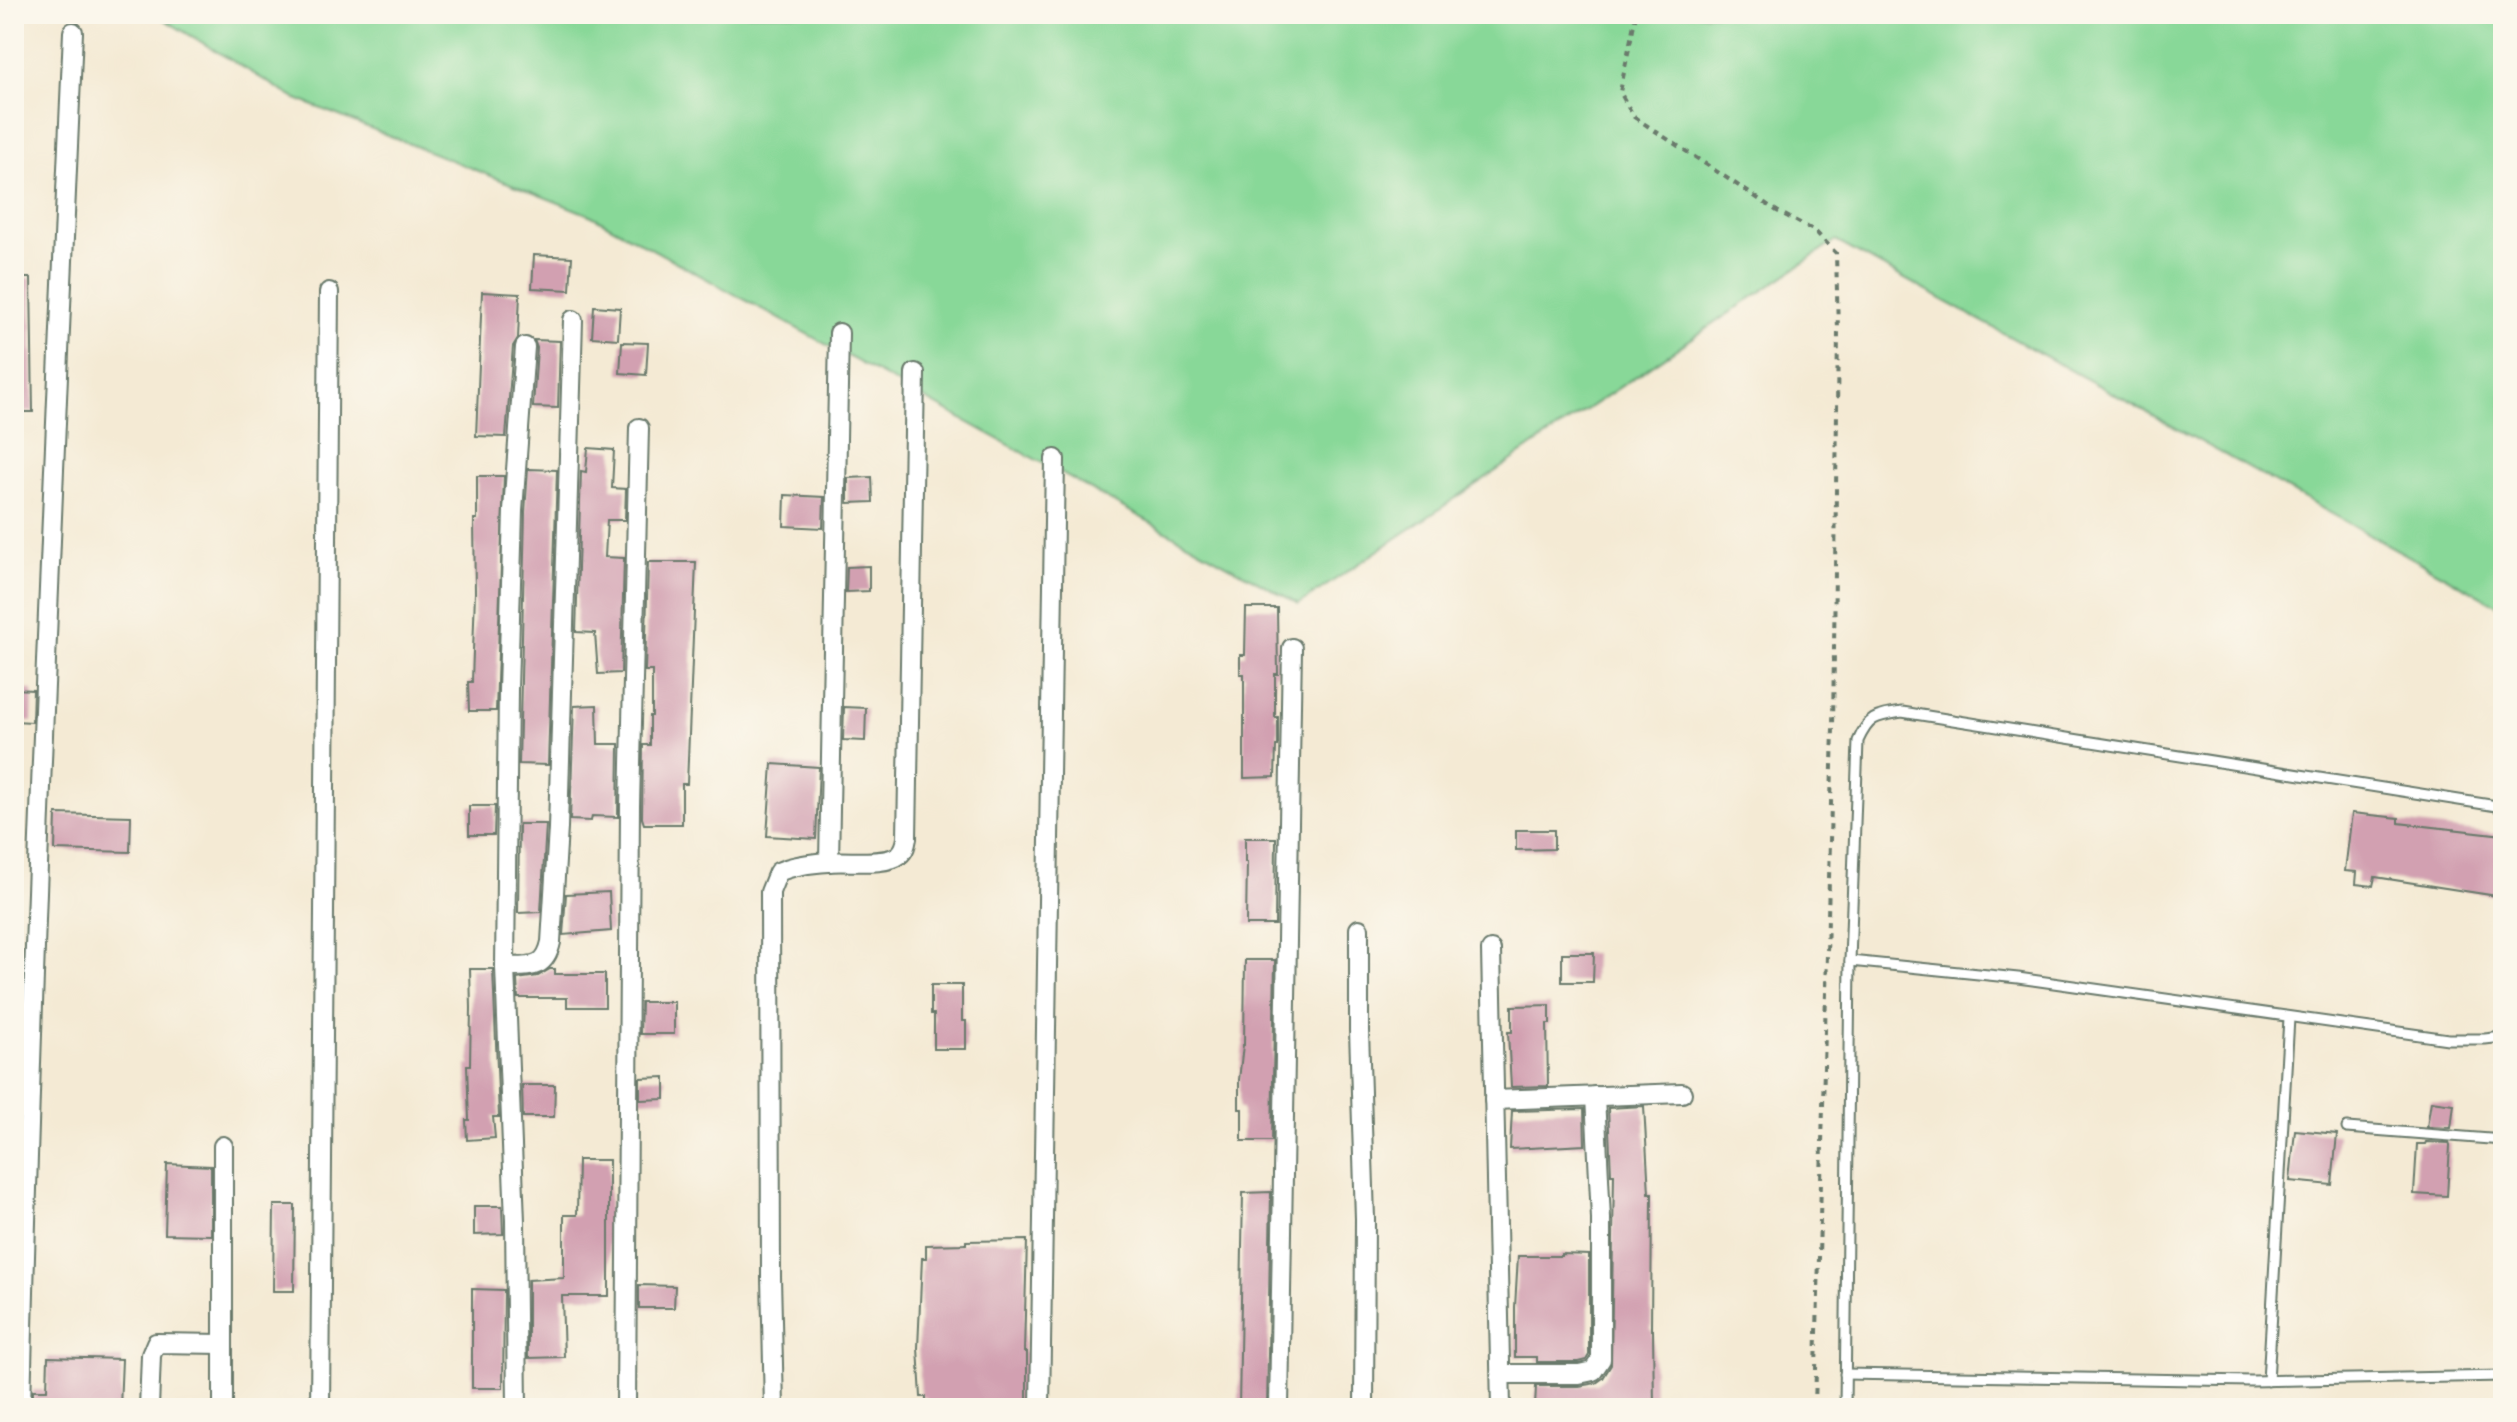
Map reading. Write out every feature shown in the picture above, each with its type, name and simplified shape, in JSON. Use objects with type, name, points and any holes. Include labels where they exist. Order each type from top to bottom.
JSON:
[{"type":"street","points":[[21,1408],[42,735],[73,32]]},
{"type":"street","points":[[320,1408],[329,292]]},
{"type":"street","points":[[505,967],[541,963],[548,956],[552,932],[558,828],[573,320]]},
{"type":"street","points":[[829,862],[839,333]]},
{"type":"street","points":[[517,1408],[515,1221],[505,967],[513,511],[525,347]]},
{"type":"street","points":[[774,1408],[770,892],[778,872],[792,866],[885,860],[898,856],[905,849],[915,373]]},
{"type":"street","points":[[626,1408],[630,806],[639,428]]},
{"type":"street","points":[[1040,1408],[1055,459]]},
{"type":"street","points":[[1279,1408],[1292,648]]},
{"type":"street","points":[[1359,929],[1365,1219],[1364,1408]]},
{"type":"street","points":[[1491,950],[1501,1408]]},
{"type":"street","points":[[1494,1100],[1682,1093]]},
{"type":"street","points":[[1501,1374],[1579,1374],[1593,1371],[1601,1359],[1601,1219],[1595,1096]]},
{"type":"street","points":[[223,1146],[223,1408]]},
{"type":"street","points":[[149,1408],[151,1355],[156,1343],[223,1344]]},
{"type":"lane","points":[[1845,1408],[1850,961],[1858,741],[1865,724],[1877,716],[1902,712],[2503,807]]},
{"type":"lane","points":[[1850,961],[2018,978],[2448,1039],[2503,1037]]},
{"type":"lane","points":[[2268,1381],[2289,1018]]},
{"type":"lane","points":[[2347,1128],[2503,1140]]},
{"type":"lane","points":[[1845,1374],[2268,1381],[2503,1376]]},
{"type":"path","points":[[1636,14],[1620,92],[1634,117],[1777,211],[1815,231],[1836,253],[1838,331],[1833,728],[1815,1408]]},
{"type":"green space","points":[[155,14],[2503,14],[2503,608],[1836,241],[1299,604],[592,216],[294,98]]},
{"type":"building","points":[[534,255],[572,257],[570,290],[532,288]]},
{"type":"building","points":[[14,278],[31,278],[33,412],[14,412]]},
{"type":"building","points":[[482,292],[520,294],[506,437],[476,436]]},
{"type":"building","points":[[594,306],[620,308],[618,339],[592,337]]},
{"type":"building","points":[[534,340],[560,341],[558,408],[533,407],[537,348]]},
{"type":"building","points":[[622,342],[648,343],[646,375],[620,373]]},
{"type":"building","points":[[588,448],[614,450],[612,488],[626,489],[625,520],[607,520],[605,557],[624,558],[621,673],[598,674],[595,633],[576,632],[581,471],[586,472]]},
{"type":"building","points":[[528,469],[557,470],[548,765],[519,764]]},
{"type":"building","points":[[477,476],[504,476],[496,711],[469,711]]},
{"type":"building","points":[[872,477],[873,502],[848,503],[848,478]]},
{"type":"building","points":[[785,495],[824,497],[823,528],[784,526]]},
{"type":"building","points":[[648,562],[696,562],[687,784],[682,784],[682,824],[644,824],[642,818],[643,745],[650,745],[652,716],[652,671],[645,671]]},
{"type":"building","points":[[869,566],[869,591],[846,592],[847,567]]},
{"type":"building","points":[[1246,608],[1277,608],[1275,717],[1278,717],[1278,746],[1275,777],[1244,778],[1244,674],[1240,674],[1240,655],[1245,655]]},
{"type":"building","points":[[14,689],[33,690],[32,722],[14,721]]},
{"type":"building","points":[[597,705],[598,744],[619,744],[618,817],[592,816],[591,821],[570,820],[574,706]]},
{"type":"building","points":[[844,707],[866,708],[865,741],[843,740]]},
{"type":"building","points":[[772,764],[819,767],[816,839],[767,836]]},
{"type":"building","points":[[469,806],[495,806],[494,835],[469,835]]},
{"type":"building","points":[[2352,813],[2399,818],[2399,823],[2503,835],[2497,896],[2375,877],[2373,886],[2356,884],[2357,872],[2345,871]]},
{"type":"building","points":[[56,814],[131,816],[130,852],[55,850]]},
{"type":"building","points":[[519,824],[546,824],[541,912],[518,913]]},
{"type":"building","points":[[1516,830],[1554,830],[1554,849],[1516,850]]},
{"type":"building","points":[[1245,838],[1276,838],[1275,925],[1246,925]]},
{"type":"building","points":[[609,892],[611,931],[563,935],[566,894]]},
{"type":"building","points":[[1562,953],[1594,953],[1593,982],[1562,982]]},
{"type":"building","points":[[1245,960],[1275,960],[1272,1141],[1242,1141],[1239,1080],[1244,1045]]},
{"type":"building","points":[[470,969],[493,969],[499,1117],[493,1117],[495,1138],[467,1140],[471,1008]]},
{"type":"building","points":[[555,969],[555,974],[605,974],[605,1007],[567,1007],[567,998],[518,998],[517,979],[538,976]]},
{"type":"building","points":[[931,985],[962,985],[966,1049],[934,1049]]},
{"type":"building","points":[[641,1002],[674,1002],[674,1034],[640,1034]]},
{"type":"building","points":[[1550,1005],[1550,1024],[1547,1024],[1548,1086],[1511,1087],[1508,1032],[1512,1032],[1512,1006]]},
{"type":"building","points":[[665,1077],[665,1099],[640,1100],[640,1078]]},
{"type":"building","points":[[522,1085],[555,1085],[554,1117],[523,1117]]},
{"type":"building","points":[[2431,1101],[2454,1104],[2451,1128],[2427,1127]]},
{"type":"building","points":[[1644,1106],[1649,1193],[1652,1193],[1654,1408],[1535,1408],[1536,1386],[1596,1383],[1611,1365],[1614,1174],[1611,1174],[1608,1108]]},
{"type":"building","points":[[1584,1109],[1585,1145],[1510,1149],[1512,1111]]},
{"type":"building","points":[[2295,1130],[2337,1134],[2332,1185],[2290,1181]]},
{"type":"building","points":[[2449,1143],[2447,1196],[2414,1194],[2417,1144]]},
{"type":"building","points":[[578,1160],[609,1160],[609,1296],[562,1296],[564,1357],[528,1358],[528,1280],[564,1278],[564,1215],[577,1215]]},
{"type":"building","points":[[167,1164],[211,1166],[211,1235],[165,1234]]},
{"type":"building","points":[[1271,1192],[1267,1408],[1239,1408],[1243,1193]]},
{"type":"building","points":[[274,1205],[295,1205],[294,1291],[273,1291]]},
{"type":"building","points":[[474,1206],[502,1206],[503,1234],[474,1235]]},
{"type":"building","points":[[1027,1240],[1024,1352],[1027,1352],[1027,1407],[926,1406],[926,1397],[921,1397],[918,1348],[922,1258],[926,1258],[926,1245]]},
{"type":"building","points":[[1589,1255],[1589,1355],[1586,1360],[1578,1362],[1537,1362],[1537,1357],[1515,1357],[1518,1256]]},
{"type":"building","points":[[639,1285],[675,1286],[674,1308],[639,1308]]},
{"type":"building","points":[[472,1289],[504,1290],[503,1388],[472,1388]]},
{"type":"building","points":[[48,1357],[122,1359],[120,1408],[33,1408],[33,1390],[47,1390]]}]
